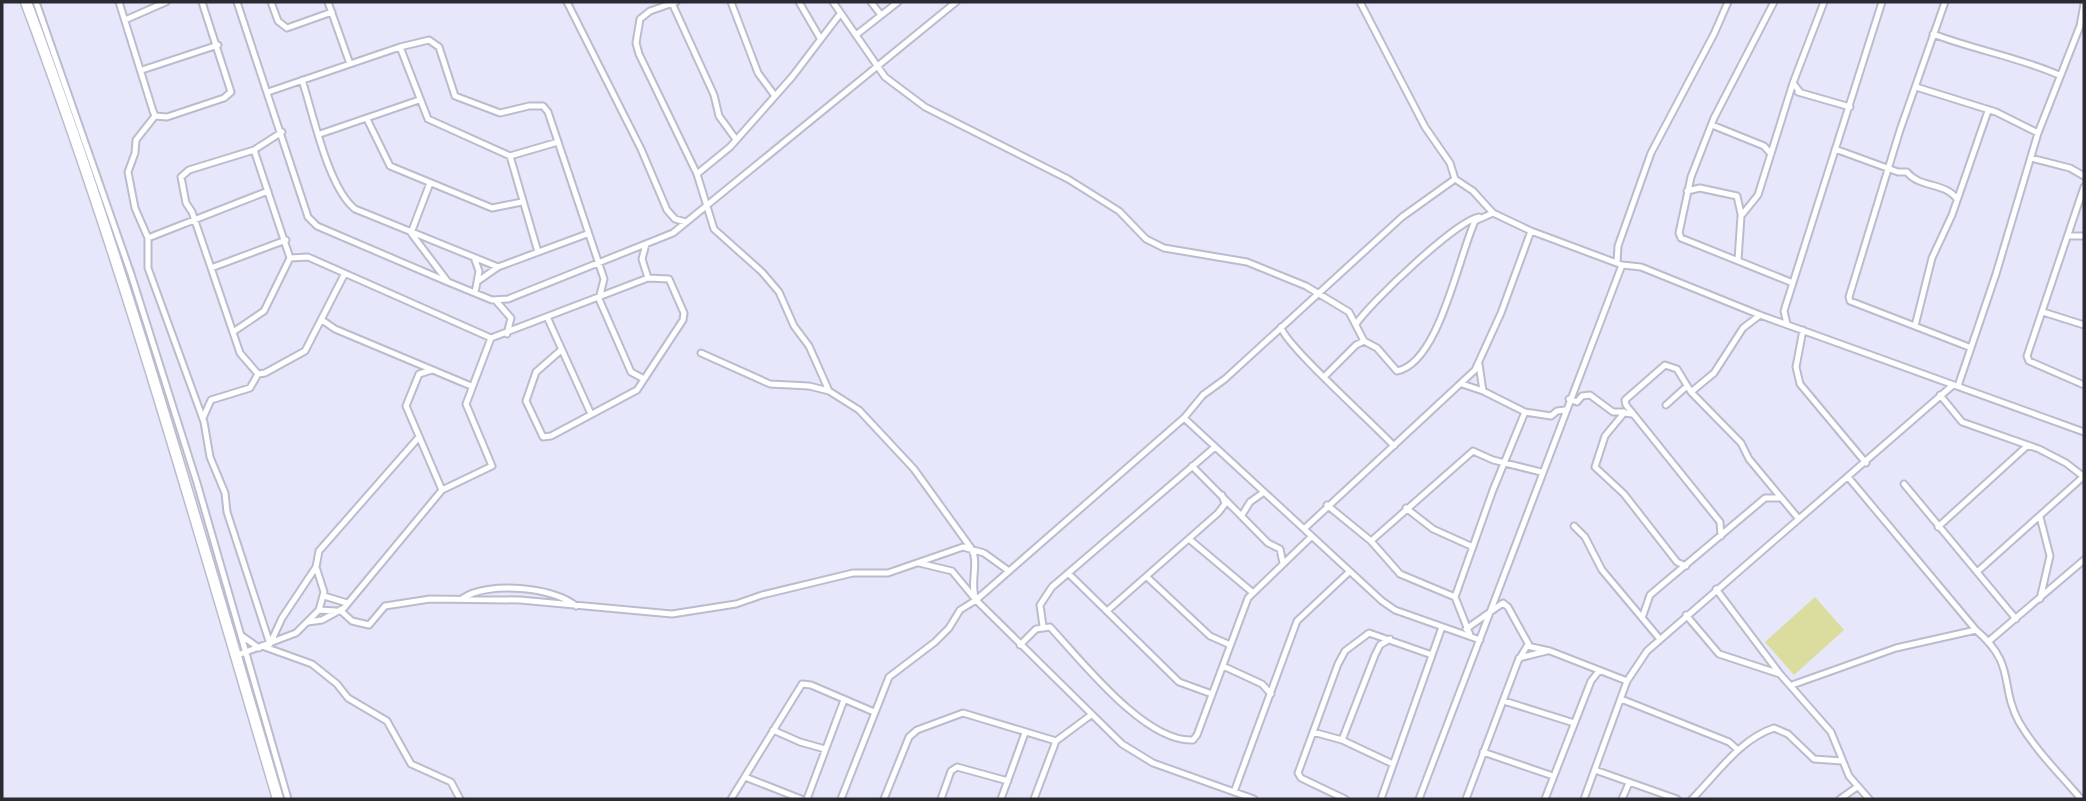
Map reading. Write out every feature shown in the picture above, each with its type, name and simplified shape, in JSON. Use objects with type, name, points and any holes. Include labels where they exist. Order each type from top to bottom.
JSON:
[{"type":"highway","points":[[26,2],[123,281],[240,654],[278,799]]},
{"type":"street","points":[[36,2],[135,286],[240,634],[240,654],[288,799]]},
{"type":"street","points":[[119,2],[155,116]]},
{"type":"street","points":[[125,20],[166,2]]},
{"type":"street","points":[[155,116],[167,117],[228,96],[230,88],[202,2]]},
{"type":"street","points":[[237,2],[308,217],[317,226],[497,302],[510,318],[507,334]]},
{"type":"street","points":[[271,2],[278,21],[286,28],[332,12]]},
{"type":"street","points":[[328,2],[349,64]]},
{"type":"street","points":[[566,2],[641,149],[667,210],[675,219],[686,222]]},
{"type":"street","points":[[731,2],[758,73],[775,96]]},
{"type":"street","points":[[799,2],[820,38]]},
{"type":"street","points":[[833,2],[877,68],[925,107],[1031,158],[1107,203],[1134,223],[1146,239],[1164,248],[1247,262],[1306,286],[1349,312],[1364,341],[1377,348],[1397,371],[1413,366],[1429,344],[1470,232],[1481,217]]},
{"type":"street","points":[[871,2],[881,15]]},
{"type":"street","points":[[856,35],[898,2]]},
{"type":"street","points":[[497,302],[673,233],[956,2]]},
{"type":"street","points":[[1360,2],[1425,127],[1450,163],[1455,179],[1473,191],[1493,213],[1531,232],[1619,264],[1642,267],[1760,315],[2084,432]]},
{"type":"street","points":[[1419,799],[1619,264],[1618,248],[1651,153],[1728,2]]},
{"type":"street","points":[[1774,2],[1712,125],[1690,180],[1679,233],[1681,238],[1793,283]]},
{"type":"street","points":[[1741,216],[1754,199],[1789,94],[1824,2]]},
{"type":"street","points":[[1787,324],[1784,311],[1882,2]]},
{"type":"street","points":[[1945,2],[1849,298],[1850,301],[1969,346]]},
{"type":"street","points":[[735,138],[719,116],[714,95],[674,3],[650,11],[640,19],[636,43],[696,174],[714,229],[768,278],[779,292],[794,326],[809,346],[829,391]]},
{"type":"street","points":[[1584,799],[1628,681],[1659,638],[1866,463],[1940,395],[1956,386],[1996,274],[2038,133],[2049,111],[2059,75],[2080,26],[2084,4]]},
{"type":"street","points":[[696,174],[730,147],[735,138],[775,96],[820,38],[834,25],[841,13]]},
{"type":"street","points":[[1933,34],[1969,47],[1994,50],[2059,75]]},
{"type":"street","points":[[268,92],[400,47],[429,40],[439,47],[455,96],[500,113],[529,106],[543,106],[558,142],[604,279],[599,299],[631,372],[644,379]]},
{"type":"street","points":[[142,70],[218,45]]},
{"type":"street","points":[[400,47],[428,119],[510,156],[558,142]]},
{"type":"street","points":[[302,80],[334,178],[349,204],[411,233],[498,267]]},
{"type":"street","points":[[1793,83],[1800,92]]},
{"type":"street","points":[[1916,87],[1988,111],[2038,133]]},
{"type":"street","points":[[1789,94],[1800,92],[1850,107]]},
{"type":"street","points":[[320,134],[419,100]]},
{"type":"street","points":[[1915,326],[1930,264],[1957,199],[1988,111]]},
{"type":"street","points":[[155,116],[136,141],[128,172],[135,208],[148,238],[148,268],[202,419],[209,457],[225,493],[227,512],[270,644]]},
{"type":"street","points":[[367,119],[390,166],[492,208],[522,202]]},
{"type":"street","points":[[1712,125],[1764,146],[1771,154]]},
{"type":"street","points":[[258,374],[246,363],[233,332],[182,189],[181,177],[184,173],[254,150],[282,132]]},
{"type":"street","points":[[1835,149],[1889,169],[1907,172],[1916,179],[1948,190],[1957,199]]},
{"type":"street","points":[[233,332],[264,311],[290,258],[254,150]]},
{"type":"street","points":[[510,156],[538,253]]},
{"type":"street","points":[[2031,158],[2070,168],[2084,176]]},
{"type":"street","points":[[841,799],[889,677],[935,642],[949,628],[960,610],[976,600],[1184,418],[1203,395],[1212,391],[1402,216],[1455,179]]},
{"type":"street","points":[[1690,180],[1697,188]]},
{"type":"street","points":[[411,233],[429,183]]},
{"type":"street","points":[[2084,187],[2027,352],[2029,361],[2084,385]]},
{"type":"street","points":[[1687,191],[1697,188],[1754,199]]},
{"type":"street","points":[[148,238],[268,191]]},
{"type":"street","points":[[1737,196],[1741,216],[1738,260]]},
{"type":"street","points":[[1356,324],[1413,265],[1454,229],[1472,219],[1493,213]]},
{"type":"street","points":[[1304,529],[1327,505],[1462,384],[1479,364],[1531,232]]},
{"type":"street","points":[[411,233],[448,282]]},
{"type":"street","points":[[478,281],[498,267],[587,234]]},
{"type":"street","points":[[2069,236],[2084,236]]},
{"type":"street","points":[[424,249],[426,239]]},
{"type":"street","points":[[211,268],[286,240]]},
{"type":"street","points":[[642,259],[646,244]]},
{"type":"street","points":[[1605,258],[1618,248]]},
{"type":"street","points":[[632,249],[642,259],[648,278]]},
{"type":"street","points":[[290,258],[308,257],[491,338],[548,319],[648,278],[669,279],[684,313],[669,343],[637,390],[551,436],[542,437],[526,401],[536,372],[560,351]]},
{"type":"street","points":[[475,260],[478,281],[475,293]]},
{"type":"street","points":[[202,419],[211,400],[250,388],[258,374],[300,356],[309,346],[344,275]]},
{"type":"street","points":[[1306,286],[1309,294],[1306,305]]},
{"type":"street","points":[[1771,318],[1784,311]]},
{"type":"street","points":[[2043,312],[2084,325]]},
{"type":"street","points":[[1666,405],[1714,373],[1742,328],[1760,315]]},
{"type":"street","points":[[548,319],[560,351],[591,414]]},
{"type":"street","points":[[321,320],[335,329],[471,386]]},
{"type":"street","points":[[1281,327],[1283,334],[1302,356],[1394,446]]},
{"type":"street","points":[[1803,330],[1796,367],[1800,384],[1866,463]]},
{"type":"street","points":[[308,622],[322,620],[347,603],[442,490],[492,466],[467,411],[471,386],[491,338]]},
{"type":"street","points":[[1325,376],[1356,345],[1364,341]]},
{"type":"street","points":[[701,353],[770,384],[809,386],[829,391],[859,410],[914,469],[971,548],[974,554],[972,589],[976,600]]},
{"type":"street","points":[[413,361],[419,374],[406,406],[442,490]]},
{"type":"street","points":[[1479,364],[1483,391]]},
{"type":"street","points":[[1686,566],[1677,562],[1624,494],[1595,467],[1605,436],[1624,413],[1625,400],[1629,393],[1665,365],[1674,366],[1689,389],[1741,443],[1749,459],[1798,518]]},
{"type":"street","points":[[419,374],[433,370]]},
{"type":"street","points":[[1462,384],[1483,391],[1525,412],[1551,416],[1557,411],[1565,410]]},
{"type":"street","points":[[1569,400],[1577,402],[1582,396],[1590,395],[1613,412],[1633,414]]},
{"type":"street","points":[[1940,395],[1962,422],[2028,446],[2066,463],[2084,476],[1977,572]]},
{"type":"street","points":[[1626,405],[1720,522],[1721,536]]},
{"type":"street","points":[[1469,632],[1455,597],[1503,463],[1525,412]]},
{"type":"street","points":[[1184,418],[1348,573],[1395,610],[1469,632],[1480,640]]},
{"type":"street","points":[[270,644],[282,618],[316,567],[319,551],[419,437]]},
{"type":"street","points":[[1938,527],[2028,446]]},
{"type":"street","points":[[1043,626],[1041,601],[1068,573],[1215,447]]},
{"type":"street","points":[[1371,541],[1468,453],[1473,451],[1503,463],[1541,472]]},
{"type":"street","points":[[1192,466],[1268,543],[1280,549],[1283,564]]},
{"type":"street","points":[[1848,477],[1976,631],[1989,641],[2004,663],[2019,721],[2044,757],[2081,799]]},
{"type":"street","points":[[1766,498],[1769,480]]},
{"type":"street","points":[[1904,484],[2016,619]]},
{"type":"street","points":[[1242,515],[1250,502],[1264,492]]},
{"type":"street","points":[[1107,611],[1225,504],[1222,495]]},
{"type":"street","points":[[1642,618],[1650,595],[1732,524],[1766,498],[1784,499]]},
{"type":"street","points":[[1327,505],[1371,541],[1380,555],[1400,574],[1455,597]]},
{"type":"street","points":[[1406,508],[1433,528],[1473,547]]},
{"type":"street","points":[[2040,517],[2050,556],[2040,598]]},
{"type":"street","points":[[1720,522],[1732,524]]},
{"type":"street","points":[[1574,526],[1586,537],[1602,570],[1659,638]]},
{"type":"street","points":[[1020,645],[1031,632],[1043,626],[1050,627],[1122,701],[1164,734],[1193,740],[1223,666],[1228,644],[1252,593],[1311,537]]},
{"type":"street","points":[[1189,539],[1252,593]]},
{"type":"street","points":[[319,610],[338,611],[352,621],[369,625],[389,605],[413,600],[537,601],[672,614],[736,604],[762,594],[853,573],[888,573],[919,564],[958,547],[984,553],[1009,571]]},
{"type":"street","points":[[1989,641],[2084,561]]},
{"type":"street","points":[[1676,573],[1677,562]]},
{"type":"street","points":[[919,564],[952,571],[976,600],[1091,715],[1142,758],[1254,799]]},
{"type":"street","points":[[240,654],[296,633],[319,610],[324,596],[316,567]]},
{"type":"street","points":[[1068,573],[1179,682],[1212,694]]},
{"type":"street","points":[[1234,792],[1297,621],[1348,573]]},
{"type":"street","points":[[1147,577],[1210,636],[1228,644]]},
{"type":"street","points":[[462,599],[470,594],[493,589],[530,589],[566,598],[576,606]]},
{"type":"street","points":[[1499,589],[1529,646]]},
{"type":"street","points":[[1716,589],[1780,674],[1831,732],[1842,761],[1857,787],[1868,799]]},
{"type":"street","points":[[324,596],[347,603]]},
{"type":"street","points":[[1469,632],[1500,603],[1506,604]]},
{"type":"street","points":[[1686,615],[1719,654],[1780,674]]},
{"type":"street","points":[[1381,799],[1442,626]]},
{"type":"street","points":[[1792,685],[1896,648],[1976,631]]},
{"type":"street","points":[[1345,799],[1299,775],[1298,768],[1345,651],[1369,632],[1432,656]]},
{"type":"street","points":[[240,634],[261,647],[312,664],[337,684],[348,698],[387,721],[411,764],[451,782],[460,799]]},
{"type":"street","points":[[1342,740],[1375,655],[1380,645],[1391,639]]},
{"type":"street","points":[[1466,799],[1523,649],[1529,646],[1550,651],[1628,681]]},
{"type":"street","points":[[1519,659],[1550,651]]},
{"type":"street","points":[[1223,666],[1262,684],[1271,694]]},
{"type":"street","points":[[1545,799],[1591,681],[1599,671]]},
{"type":"street","points":[[731,799],[802,684],[811,685],[874,712]]},
{"type":"street","points":[[1621,699],[1729,741],[1738,750]]},
{"type":"street","points":[[807,799],[844,701]]},
{"type":"street","points":[[1504,701],[1574,723]]},
{"type":"street","points":[[884,799],[905,741],[917,730],[962,713],[1056,741]]},
{"type":"street","points":[[1034,799],[1056,741],[1091,715]]},
{"type":"street","points":[[1692,799],[1738,750],[1755,736],[1774,728],[1788,734],[1814,759],[1842,761]]},
{"type":"street","points":[[773,730],[800,743],[825,749]]},
{"type":"street","points":[[1313,732],[1342,740],[1393,764]]},
{"type":"street","points":[[1001,799],[1025,733]]},
{"type":"street","points":[[1483,752],[1553,776]]},
{"type":"street","points":[[942,799],[951,771],[957,767],[1008,781]]},
{"type":"street","points":[[1595,770],[1677,799]]},
{"type":"street","points":[[745,777],[801,799]]},
{"type":"street","points":[[1622,799],[1629,783]]},
{"type":"street","points":[[1840,799],[1857,787]]},
{"type":"green space","points":[[1815,597],[1844,630],[1794,675],[1765,642]]}]
